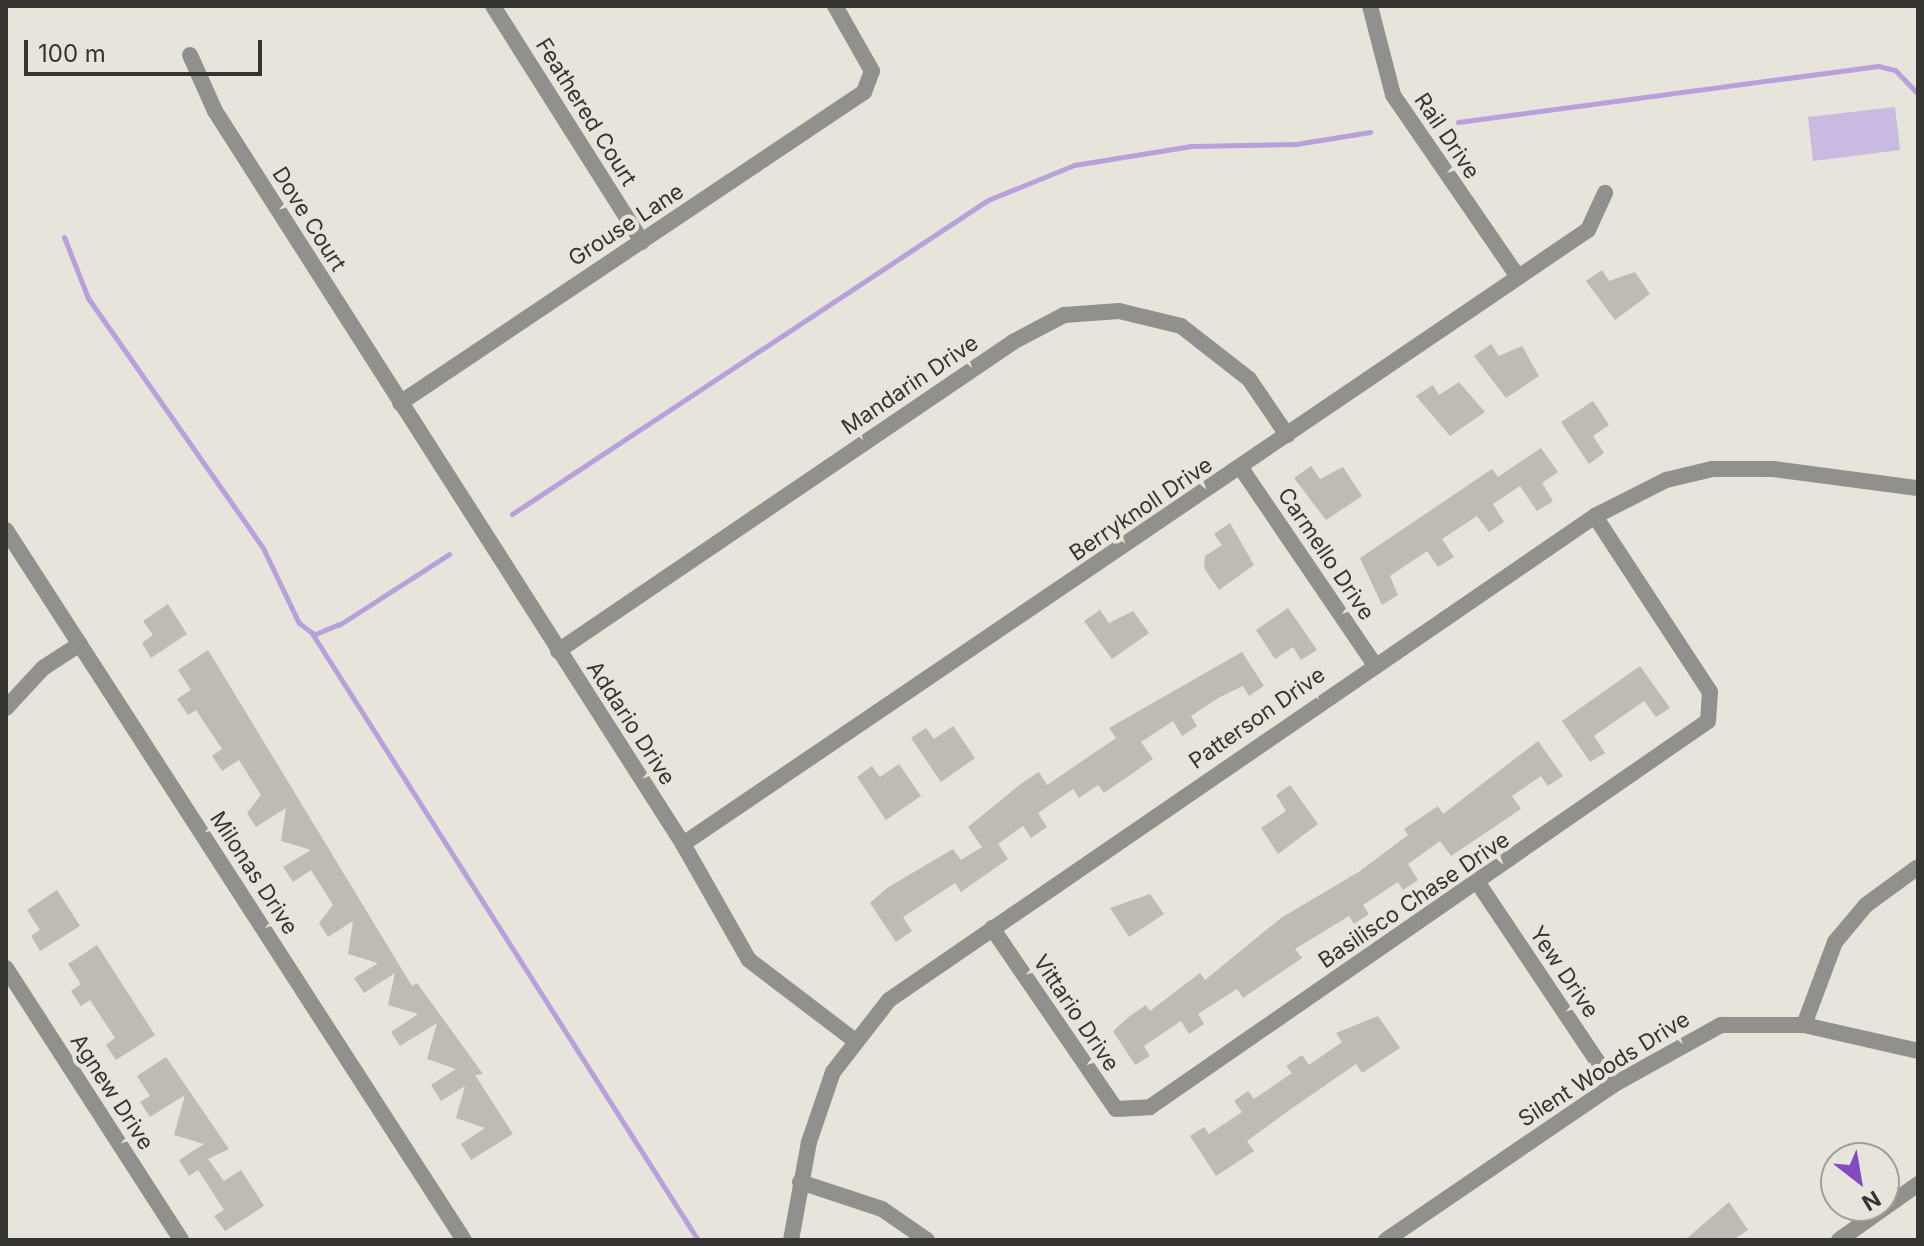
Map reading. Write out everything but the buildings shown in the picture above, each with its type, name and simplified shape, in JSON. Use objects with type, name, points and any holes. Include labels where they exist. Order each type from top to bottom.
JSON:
[{"type":"street","name":"Feathered Court","points":[[493,6],[642,242]]},
{"type":"street","name":"Grouse Lane","points":[[400,403],[853,100],[872,79],[835,6]]},
{"type":"street","name":"Rail Drive","points":[[1370,6],[1393,95],[1518,277]]},
{"type":"street","name":"Dove Court","points":[[190,55],[215,111],[400,403]]},
{"type":"street","name":"Berryknoll Drive","points":[[683,844],[1588,230],[1605,193]]},
{"type":"street","name":"Mandarin Drive","points":[[558,651],[1013,342],[1064,315],[1119,311],[1181,326],[1249,379],[1287,435]]},
{"type":"street","name":"Addario Drive","points":[[400,403],[683,844],[749,960],[854,1040]]},
{"type":"street","name":"Carmello Drive","points":[[1241,468],[1374,664]]},
{"type":"street","name":"Patterson Drive","points":[[791,1240],[800,1182],[819,1108],[854,1040],[897,993],[1374,664],[1595,516],[1666,480],[1712,469],[1773,469],[1918,488]]},
{"type":"street","name":"Basilisco Chase Drive","points":[[1130,1113],[1150,1107],[1701,729],[1714,712],[1710,692],[1595,516]]},
{"type":"street","name":"Milonas Drive","points":[[6,530],[464,1240]]},
{"type":"street","points":[[6,708],[43,668],[80,644]]},
{"type":"street","points":[[1804,1025],[1835,942],[1866,905],[1918,867]]},
{"type":"street","name":"Yew Drive","points":[[1478,883],[1613,1085]]},
{"type":"street","name":"Vittario Drive","points":[[992,928],[1105,1095],[1130,1113]]},
{"type":"street","name":"Agnew Drive","points":[[6,968],[181,1240]]},
{"type":"street","name":"Silent Woods Drive","points":[[1386,1240],[1613,1085],[1721,1025],[1804,1025],[1918,1051]]},
{"type":"street","points":[[800,1182],[882,1209],[927,1240]]},
{"type":"street","points":[[1839,1240],[1918,1184]]},
{"type":"shaded area","points":[[1895,107],[1900,150],[1813,161],[1808,117]]},
{"type":"waterway","points":[[1458,122],[1878,66],[1895,70],[1918,94]]},
{"type":"waterway","points":[[512,514],[988,200],[1074,165],[1191,146],[1296,144],[1370,132]]},
{"type":"waterway","points":[[64,237],[88,298],[263,548],[299,623],[315,635]]},
{"type":"waterway","points":[[339,625],[449,554]]},
{"type":"waterway","points":[[339,624],[313,635],[698,1240]]}]
